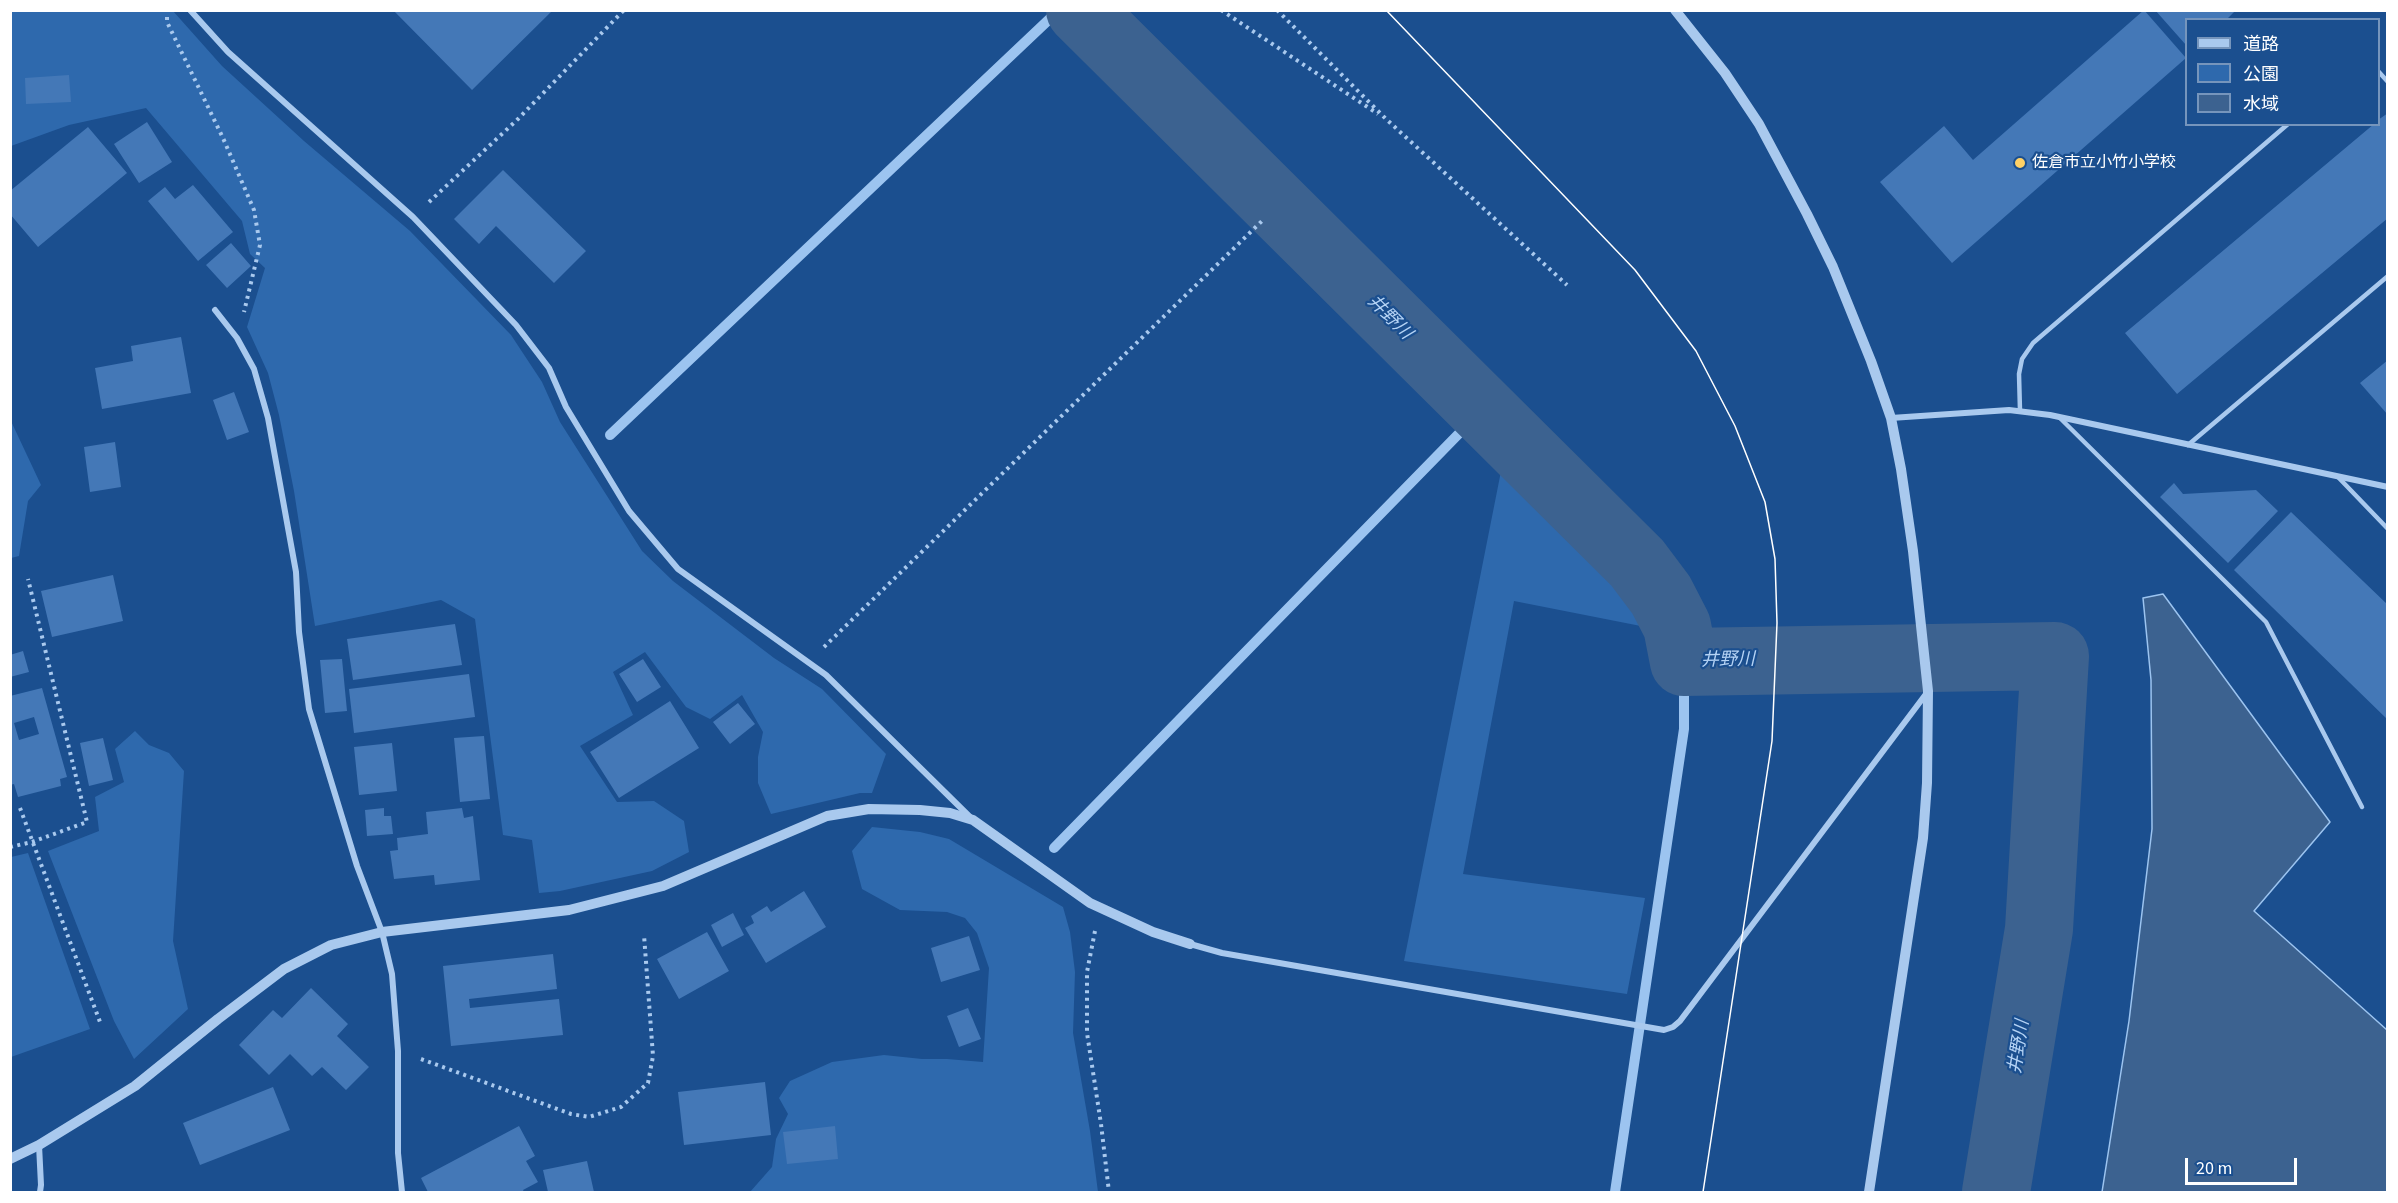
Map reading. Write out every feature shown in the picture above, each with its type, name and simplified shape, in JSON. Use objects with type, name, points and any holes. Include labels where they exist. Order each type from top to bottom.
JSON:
[{"type":"street","points":[[190,10],[236,59],[413,217],[516,325],[549,368],[566,407],[629,512],[678,569],[826,675],[973,820],[1090,903],[1153,932],[1222,953],[1664,1030],[1673,1028],[1928,691]]},
{"type":"street","points":[[1675,10],[1725,73],[1759,124],[1808,214],[1842,288],[1891,418],[1913,551],[1928,691],[1928,783],[1923,838],[1869,1192]]},
{"type":"street","points":[[214,309],[237,338],[254,369],[270,429],[296,572],[299,632],[309,709],[357,866],[382,932],[392,974],[398,1051],[398,1153],[402,1192]]},
{"type":"street","points":[[1891,418],[2020,411],[2059,417],[2388,487]]},
{"type":"street","points":[[10,1159],[39,1145],[135,1086],[284,969],[331,945],[382,932],[569,910],[663,886],[827,816],[869,809],[920,810],[950,813],[973,820]]},
{"type":"street","points":[[39,1145],[40,1192]]},
{"type":"lane","points":[[2020,411],[2019,374],[2022,359],[2033,343],[2286,126]]},
{"type":"lane","points":[[2188,445],[2388,276]]},
{"type":"lane","points":[[2059,417],[2266,622],[2362,807]]},
{"type":"lane","points":[[2338,477],[2388,529]]},
{"type":"path","points":[[168,10],[167,22],[223,138],[254,210],[260,245],[237,338]]},
{"type":"path","points":[[413,217],[518,119],[624,10]]},
{"type":"path","points":[[1221,10],[1386,119]]},
{"type":"path","points":[[1277,10],[1386,119],[1567,285]]},
{"type":"path","points":[[809,662],[1264,219]]},
{"type":"path","points":[[10,847],[33,842],[87,822],[28,579]]},
{"type":"path","points":[[20,808],[100,1022]]},
{"type":"path","points":[[1101,909],[1092,943],[1088,972],[1087,1033],[1109,1192]]},
{"type":"path","points":[[398,1051],[571,1114],[590,1117],[621,1107],[648,1083],[653,1056],[644,935]]},
{"type":"green space","points":[[11,11],[173,11],[222,66],[304,141],[410,231],[511,335],[542,382],[560,422],[642,551],[673,581],[774,658],[822,689],[886,754],[872,793],[860,793],[771,814],[758,783],[758,757],[763,732],[742,695],[710,719],[686,707],[645,652],[613,672],[633,715],[580,746],[617,802],[654,801],[684,821],[689,852],[652,871],[560,891],[539,893],[532,840],[503,835],[475,619],[441,600],[315,626],[294,491],[279,415],[268,373],[247,327],[265,268],[250,254],[242,221],[146,108],[69,125],[11,146]]},
{"type":"green space","points":[[10,419],[41,485],[28,501],[19,556],[11,558]]},
{"type":"green space","points":[[1506,446],[1535,480],[1626,566],[1651,604],[1661,630],[1514,601],[1463,874],[1645,898],[1627,994],[1404,961]]},
{"type":"green space","points":[[135,731],[149,745],[169,753],[184,771],[173,941],[188,1009],[134,1059],[114,1021],[48,851],[99,831],[95,797],[124,782],[115,749]]},
{"type":"green space","points":[[872,827],[920,832],[949,839],[1063,907],[1070,932],[1075,972],[1073,1033],[1098,1192],[750,1192],[772,1167],[776,1139],[788,1114],[779,1098],[790,1081],[832,1062],[884,1055],[983,1062],[989,968],[977,933],[965,918],[947,912],[900,910],[862,889],[852,851]]},
{"type":"green space","points":[[28,853],[90,1029],[11,1057],[11,857]]},
{"type":"water","points":[[2163,594],[2330,822],[2254,911],[2387,1030],[2387,1192],[2102,1192],[2129,1021],[2152,829],[2151,680],[2143,598]]},
{"type":"building","points":[[393,10],[553,10],[472,90]]},
{"type":"building","points":[[2144,10],[2185,57],[1952,263],[1880,182],[1944,126],[1973,160]]},
{"type":"building","points":[[2155,10],[2236,10],[2228,18],[2185,18],[2185,44]]},
{"type":"building","points":[[69,75],[71,102],[26,104],[25,78]]},
{"type":"building","points":[[2388,113],[2388,218],[2177,394],[2125,333],[2372,126],[2380,126],[2380,119]]},
{"type":"building","points":[[147,122],[172,162],[139,183],[114,144]]},
{"type":"building","points":[[88,127],[127,173],[38,247],[10,214],[10,191]]},
{"type":"building","points":[[503,170],[586,251],[554,283],[496,226],[479,244],[454,219]]},
{"type":"building","points":[[193,185],[233,232],[198,261],[148,201],[165,187],[175,199]]},
{"type":"building","points":[[231,243],[251,266],[227,288],[206,265]]},
{"type":"building","points":[[181,337],[191,393],[102,409],[95,368],[133,361],[131,346]]},
{"type":"building","points":[[2388,360],[2388,415],[2360,383]]},
{"type":"building","points":[[234,392],[249,432],[227,440],[213,400]]},
{"type":"building","points":[[115,442],[121,487],[90,492],[84,447]]},
{"type":"building","points":[[2174,483],[2183,494],[2256,490],[2278,511],[2228,563],[2160,497]]},
{"type":"building","points":[[2291,512],[2388,605],[2388,720],[2234,570]]},
{"type":"building","points":[[113,575],[123,621],[52,637],[41,591]]},
{"type":"building","points":[[455,624],[462,665],[353,680],[347,639]]},
{"type":"building","points":[[23,651],[29,672],[10,677],[10,655]]},
{"type":"building","points":[[342,659],[347,711],[325,713],[320,660]]},
{"type":"building","points":[[643,659],[661,687],[637,702],[619,674]]},
{"type":"building","points":[[469,674],[475,717],[354,733],[349,689]]},
{"type":"building","points":[[42,688],[67,777],[60,779],[61,786],[18,797],[14,784],[10,785],[10,696]],"holes":[[[34,717],[39,734],[19,740],[14,723]]]},
{"type":"building","points":[[670,701],[699,748],[619,798],[590,752]]},
{"type":"building","points":[[738,703],[755,724],[730,744],[713,722]]},
{"type":"building","points":[[484,736],[490,799],[460,802],[454,738]]},
{"type":"building","points":[[103,738],[113,780],[89,786],[80,743]]},
{"type":"building","points":[[392,743],[397,791],[359,795],[354,747]]},
{"type":"building","points":[[384,808],[384,816],[391,816],[393,834],[367,836],[365,810]]},
{"type":"building","points":[[462,808],[464,818],[473,816],[480,880],[435,885],[434,875],[394,879],[390,851],[398,850],[397,838],[428,834],[426,812]]},
{"type":"building","points":[[804,891],[826,927],[766,963],[745,928],[754,923],[751,916],[767,906],[771,912]]},
{"type":"building","points":[[733,913],[744,935],[722,947],[711,925]]},
{"type":"building","points":[[707,932],[729,971],[679,999],[657,959]]},
{"type":"building","points":[[969,936],[980,970],[941,982],[931,948]]},
{"type":"building","points":[[553,954],[557,989],[469,999],[470,1008],[559,999],[563,1035],[451,1046],[443,966]]},
{"type":"building","points":[[311,988],[348,1024],[337,1036],[369,1067],[346,1090],[322,1067],[312,1076],[290,1054],[269,1075],[239,1045],[273,1010],[282,1018]]},
{"type":"building","points":[[968,1008],[981,1039],[959,1047],[947,1016]]},
{"type":"building","points":[[765,1082],[771,1135],[684,1145],[678,1092]]},
{"type":"building","points":[[273,1087],[290,1130],[200,1165],[183,1123]]},
{"type":"building","points":[[519,1126],[535,1156],[526,1161],[538,1182],[523,1190],[524,1192],[428,1192],[421,1178]]},
{"type":"building","points":[[835,1126],[838,1159],[787,1164],[783,1132]]},
{"type":"building","points":[[587,1161],[594,1192],[548,1192],[543,1170]]},
{"type":"waterway","points":[[610,435],[1059,10]]},
{"type":"waterway","name":"井野川","points":[[1080,10],[1637,563],[1661,595],[1677,626],[1684,662],[2055,656],[2039,929],[1996,1192]]},
{"type":"waterway","points":[[1054,848],[1482,410]]},
{"type":"waterway","points":[[1615,1192],[1684,729],[1684,662]]},
{"type":"tram line","points":[[1386,10],[1635,270],[1696,351],[1735,426],[1765,502],[1775,559],[1777,623],[1772,741],[1703,1192]]},
{"type":"place","name":"佐倉市立小竹小学校","points":[[2020,163]]}]
